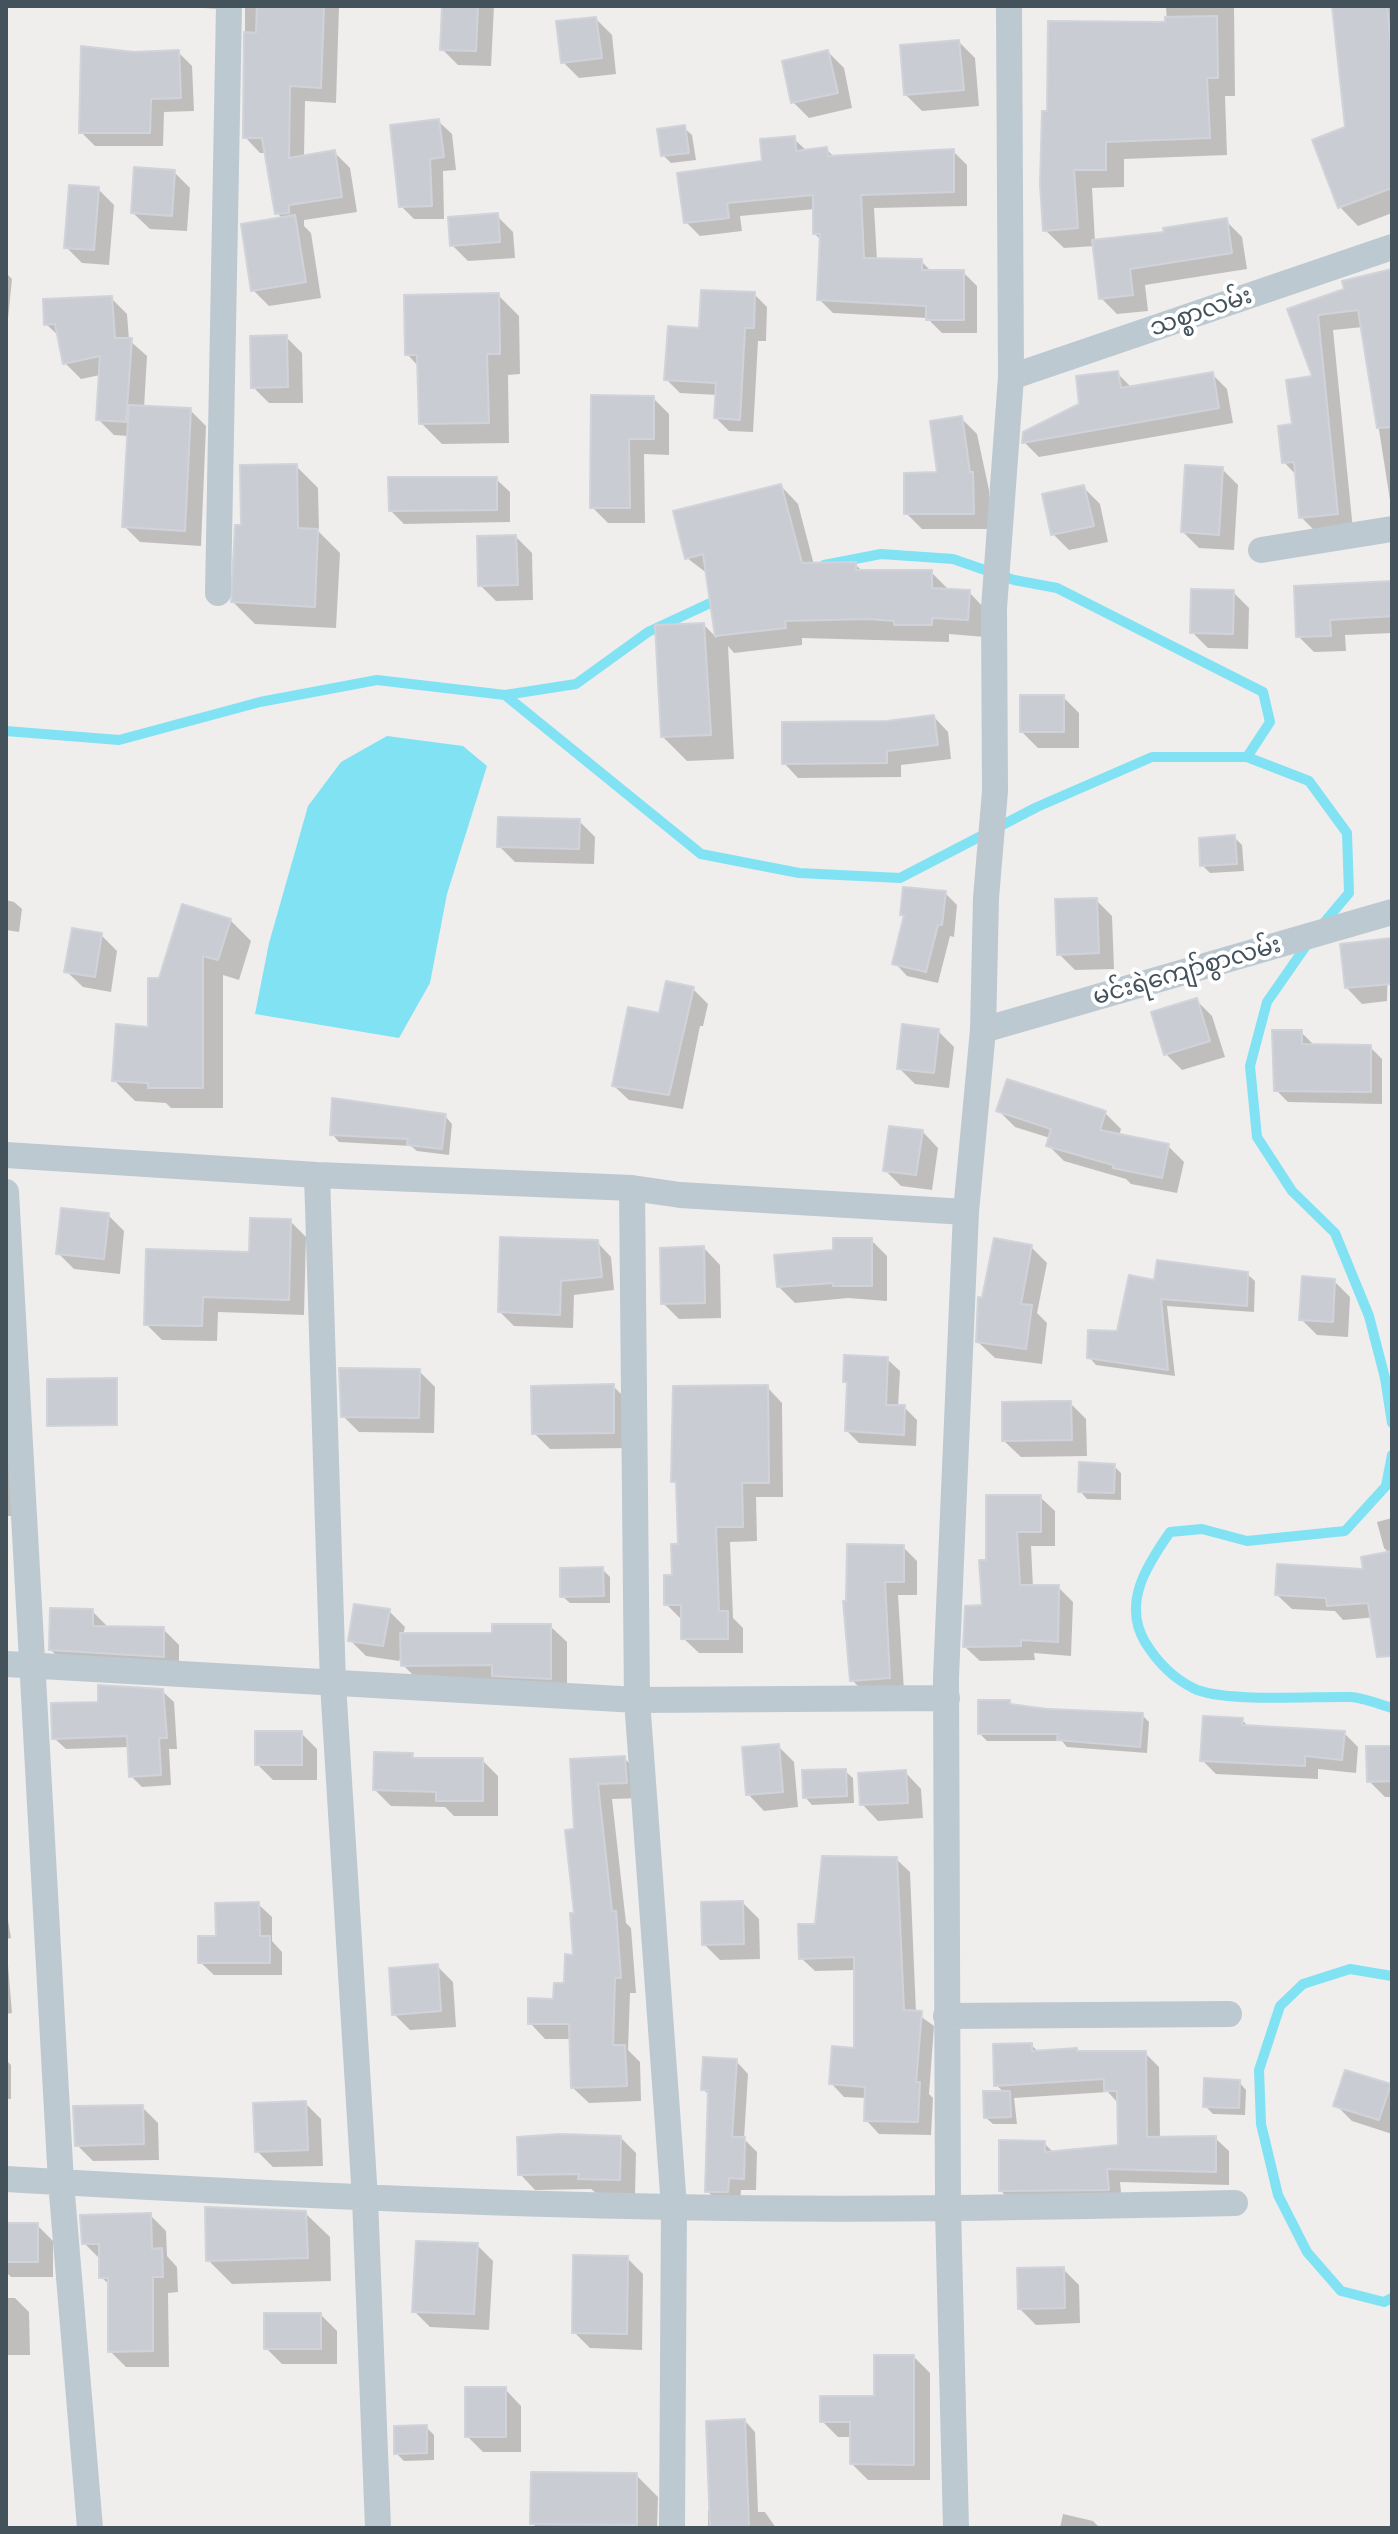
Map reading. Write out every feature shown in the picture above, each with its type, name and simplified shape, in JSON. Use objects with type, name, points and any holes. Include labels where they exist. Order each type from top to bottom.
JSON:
[{"type":"street","points":[[218,593],[229,6]]},
{"type":"street","points":[[956,2528],[948,2209],[947,1698],[966,1212],[983,1030],[986,898],[995,791],[994,608],[1011,377],[1009,6]]},
{"type":"street","name":"သစ္စာလမ်း","points":[[1011,377],[1392,247]]},
{"type":"street","points":[[1261,550],[1392,529]]},
{"type":"street","name":"မင်းရဲကျော်စွာလမ်း","points":[[983,1030],[1392,912]]},
{"type":"street","points":[[6,1155],[317,1175],[632,1188],[680,1195],[966,1212]]},
{"type":"street","points":[[317,1175],[333,1684],[365,2199],[378,2528]]},
{"type":"street","points":[[632,1188],[637,1700],[674,2207],[672,2528]]},
{"type":"street","points":[[6,1192],[61,2182],[90,2528]]},
{"type":"street","points":[[6,1664],[637,1700],[947,1698]]},
{"type":"street","points":[[946,2016],[1229,2014]]},
{"type":"street","points":[[6,2179],[365,2199],[674,2207],[948,2209],[1235,2203]]},
{"type":"water","points":[[387,736],[463,746],[487,766],[447,894],[430,983],[399,1038],[255,1014],[269,943],[308,806],[341,762]]},
{"type":"building","points":[[257,6],[324,6],[321,88],[290,86],[289,158],[335,150],[342,197],[289,205],[289,213],[275,214],[262,138],[243,138],[244,32],[256,33]]},
{"type":"building","points":[[442,6],[478,6],[476,51],[440,50]]},
{"type":"building","points":[[1332,6],[1387,6],[1392,57],[1392,188],[1338,208],[1312,140],[1345,127]]},
{"type":"building","points":[[1217,16],[1218,78],[1207,78],[1210,138],[1106,142],[1106,170],[1074,170],[1078,228],[1043,231],[1040,184],[1042,111],[1047,111],[1048,21],[1165,22],[1165,17]]},
{"type":"building","points":[[596,17],[602,58],[561,63],[556,21]]},
{"type":"building","points":[[959,40],[964,90],[904,95],[900,45]]},
{"type":"building","points":[[81,46],[134,52],[179,50],[181,98],[151,99],[150,133],[79,133]]},
{"type":"building","points":[[828,50],[838,93],[791,103],[782,61]]},
{"type":"building","points":[[439,119],[444,157],[430,159],[432,206],[399,207],[390,125]]},
{"type":"building","points":[[685,125],[689,153],[661,156],[657,129]]},
{"type":"building","points":[[795,136],[796,151],[827,147],[828,156],[954,149],[954,192],[861,195],[864,258],[922,259],[922,270],[964,270],[964,320],[926,320],[926,306],[817,300],[820,234],[813,234],[813,195],[727,203],[729,218],[684,223],[677,173],[762,161],[760,139]]},
{"type":"building","points":[[134,167],[175,170],[172,216],[131,213]]},
{"type":"building","points":[[69,185],[99,187],[94,250],[64,248]]},
{"type":"building","points":[[498,213],[500,242],[450,246],[448,217]]},
{"type":"building","points":[[295,215],[306,282],[251,291],[241,224]]},
{"type":"building","points":[[1227,218],[1232,253],[1130,269],[1133,295],[1099,299],[1092,240],[1164,232],[1163,228]]},
{"type":"building","points":[[1392,269],[1392,427],[1377,428],[1358,310],[1318,315],[1338,514],[1299,518],[1294,462],[1282,463],[1278,426],[1292,424],[1286,380],[1312,376],[1287,309],[1344,289],[1342,281]]},
{"type":"building","points":[[701,290],[755,292],[754,328],[745,328],[740,420],[714,418],[716,383],[664,380],[668,326],[699,328]]},
{"type":"building","points":[[499,293],[500,354],[487,354],[489,423],[419,424],[417,355],[405,355],[404,295]]},
{"type":"building","points":[[112,296],[115,338],[132,338],[126,422],[96,420],[100,356],[63,364],[55,324],[44,325],[43,299]]},
{"type":"building","points":[[287,335],[288,387],[251,388],[250,336]]},
{"type":"building","points":[[1118,371],[1121,388],[1213,372],[1219,408],[1022,443],[1023,432],[1079,404],[1076,376]]},
{"type":"building","points":[[591,395],[654,396],[654,439],[629,439],[630,508],[590,508]]},
{"type":"building","points":[[129,405],[191,408],[185,531],[122,527]]},
{"type":"building","points":[[962,416],[970,472],[973,472],[974,514],[904,514],[904,473],[937,472],[930,421]]},
{"type":"building","points":[[297,464],[298,528],[318,529],[315,607],[231,602],[235,525],[241,525],[240,465]]},
{"type":"building","points":[[1185,465],[1223,467],[1219,535],[1181,532]]},
{"type":"building","points":[[388,477],[497,477],[497,510],[389,511]]},
{"type":"building","points":[[781,484],[802,563],[856,562],[856,570],[932,570],[932,588],[970,590],[968,620],[932,618],[932,625],[894,625],[894,621],[868,619],[785,621],[786,628],[715,636],[703,554],[685,559],[673,511]]},
{"type":"building","points":[[1084,485],[1094,526],[1051,535],[1042,494]]},
{"type":"building","points":[[516,535],[518,585],[478,586],[477,536]]},
{"type":"building","points":[[1392,581],[1392,616],[1330,620],[1331,636],[1296,637],[1294,586]]},
{"type":"building","points":[[1191,589],[1234,590],[1233,634],[1190,633]]},
{"type":"building","points":[[704,623],[711,735],[661,737],[655,625]]},
{"type":"building","points":[[1020,695],[1064,695],[1064,732],[1020,732]]},
{"type":"building","points":[[934,715],[938,745],[887,751],[887,763],[782,764],[782,722],[887,721]]},
{"type":"building","points":[[498,817],[580,819],[579,849],[497,847]]},
{"type":"building","points":[[1235,835],[1237,864],[1200,866],[1199,838]]},
{"type":"building","points":[[903,887],[946,891],[942,925],[938,925],[926,972],[892,964],[904,915],[900,915]]},
{"type":"building","points":[[1097,898],[1099,953],[1057,955],[1055,899]]},
{"type":"building","points":[[182,904],[231,919],[218,960],[203,956],[203,1088],[148,1088],[148,1083],[112,1081],[116,1024],[148,1027],[148,978],[159,978]]},
{"type":"building","points":[[72,928],[102,933],[95,977],[64,972]]},
{"type":"building","points":[[1392,938],[1392,984],[1345,988],[1340,944]]},
{"type":"building","points":[[666,981],[694,987],[669,1095],[612,1086],[628,1007],[659,1013]]},
{"type":"building","points":[[1197,998],[1210,1041],[1164,1055],[1151,1012]]},
{"type":"building","points":[[902,1024],[939,1029],[934,1073],[897,1069]]},
{"type":"building","points":[[1272,1030],[1302,1030],[1302,1044],[1371,1045],[1371,1092],[1274,1091]]},
{"type":"building","points":[[1007,1079],[1106,1111],[1100,1130],[1169,1144],[1162,1178],[1113,1168],[1113,1165],[1046,1146],[1051,1129],[996,1111]]},
{"type":"building","points":[[332,1098],[446,1114],[442,1149],[407,1145],[408,1139],[330,1135]]},
{"type":"building","points":[[889,1126],[923,1130],[916,1175],[883,1171]]},
{"type":"building","points":[[61,1208],[109,1213],[104,1259],[56,1254]]},
{"type":"building","points":[[250,1218],[291,1219],[289,1300],[203,1297],[202,1326],[144,1325],[146,1249],[249,1252]]},
{"type":"building","points":[[500,1237],[598,1240],[602,1277],[561,1281],[560,1315],[498,1312]]},
{"type":"building","points":[[833,1238],[872,1238],[872,1286],[833,1286],[833,1283],[777,1287],[774,1255],[833,1250]]},
{"type":"building","points":[[994,1238],[1032,1245],[1021,1304],[1032,1305],[1026,1349],[976,1342],[978,1297],[982,1298]]},
{"type":"building","points":[[704,1246],[705,1303],[661,1304],[660,1248]]},
{"type":"building","points":[[1157,1260],[1248,1272],[1247,1306],[1161,1299],[1168,1370],[1087,1358],[1088,1330],[1117,1331],[1129,1275],[1154,1280]]},
{"type":"building","points":[[1302,1276],[1335,1279],[1333,1322],[1299,1320]]},
{"type":"building","points":[[844,1355],[888,1357],[886,1405],[905,1405],[904,1435],[845,1431],[847,1382],[843,1382]]},
{"type":"building","points":[[339,1368],[420,1369],[419,1418],[341,1417]]},
{"type":"building","points":[[117,1378],[117,1425],[47,1426],[47,1379]]},
{"type":"building","points":[[614,1384],[614,1433],[532,1434],[531,1386]]},
{"type":"building","points":[[768,1385],[769,1483],[742,1483],[743,1527],[716,1527],[719,1611],[728,1611],[728,1639],[681,1639],[681,1605],[664,1605],[664,1575],[672,1575],[671,1544],[678,1544],[676,1482],[671,1482],[673,1386]]},
{"type":"building","points":[[1071,1401],[1072,1440],[1002,1441],[1002,1402]]},
{"type":"building","points":[[1079,1462],[1115,1464],[1114,1493],[1078,1492]]},
{"type":"building","points":[[986,1495],[1041,1495],[1041,1532],[1017,1532],[1020,1585],[1059,1585],[1058,1642],[1021,1640],[1021,1646],[963,1647],[965,1606],[982,1605],[979,1560],[986,1560]]},
{"type":"building","points":[[847,1544],[904,1545],[904,1582],[885,1582],[890,1678],[850,1681],[843,1601],[846,1601]]},
{"type":"building","points":[[1392,1551],[1392,1656],[1377,1657],[1368,1603],[1327,1606],[1326,1598],[1275,1595],[1277,1564],[1363,1569],[1361,1557]]},
{"type":"building","points":[[603,1567],[604,1596],[560,1597],[560,1568]]},
{"type":"building","points":[[354,1604],[390,1609],[383,1646],[348,1641]]},
{"type":"building","points":[[50,1608],[93,1609],[93,1626],[164,1627],[164,1657],[49,1650]]},
{"type":"building","points":[[492,1624],[551,1624],[551,1679],[492,1676],[492,1665],[401,1666],[400,1633],[492,1633]]},
{"type":"building","points":[[98,1685],[163,1689],[167,1738],[159,1738],[161,1775],[129,1777],[127,1736],[52,1739],[51,1703],[98,1702]]},
{"type":"building","points":[[978,1700],[1010,1700],[1010,1704],[1047,1709],[1143,1713],[1140,1747],[1057,1740],[1058,1734],[978,1734]]},
{"type":"building","points":[[1203,1716],[1243,1718],[1242,1725],[1345,1731],[1342,1760],[1305,1756],[1305,1766],[1200,1761]]},
{"type":"building","points":[[255,1731],[302,1731],[302,1765],[255,1765]]},
{"type":"building","points":[[779,1744],[783,1792],[746,1795],[742,1747]]},
{"type":"building","points":[[1366,1746],[1392,1746],[1392,1781],[1367,1782]]},
{"type":"building","points":[[374,1752],[413,1753],[412,1758],[483,1758],[483,1801],[436,1801],[436,1792],[373,1790]]},
{"type":"building","points":[[625,1756],[627,1783],[598,1784],[612,1911],[616,1911],[621,1978],[615,1978],[613,2045],[625,2045],[627,2086],[571,2088],[569,2024],[528,2024],[528,1998],[553,1999],[554,1983],[564,1983],[565,1954],[573,1955],[570,1913],[574,1913],[565,1830],[574,1829],[570,1759]]},
{"type":"building","points":[[846,1769],[847,1796],[803,1798],[802,1770]]},
{"type":"building","points":[[906,1770],[908,1803],[860,1805],[858,1773]]},
{"type":"building","points":[[822,1856],[897,1857],[904,2010],[922,2011],[916,2082],[920,2082],[918,2122],[864,2121],[865,2087],[829,2084],[832,2046],[854,2048],[854,1957],[799,1959],[798,1924],[815,1924]]},
{"type":"building","points":[[743,1901],[744,1944],[702,1945],[701,1902]]},
{"type":"building","points":[[259,1902],[260,1936],[270,1936],[270,1963],[198,1963],[198,1936],[216,1936],[215,1903]]},
{"type":"building","points":[[438,1964],[441,2011],[392,2015],[389,1968]]},
{"type":"building","points":[[1032,2043],[1032,2051],[1077,2048],[1077,2051],[1146,2051],[1147,2137],[1216,2136],[1216,2172],[1107,2169],[1109,2190],[999,2191],[999,2140],[1045,2141],[1045,2152],[1118,2145],[1117,2091],[1104,2091],[1104,2079],[994,2086],[993,2044]]},
{"type":"building","points":[[703,2057],[737,2059],[732,2137],[745,2137],[744,2179],[729,2178],[728,2192],[705,2192],[708,2090],[701,2090]]},
{"type":"building","points":[[1345,2070],[1391,2084],[1379,2120],[1333,2106]]},
{"type":"building","points":[[1204,2078],[1240,2080],[1239,2108],[1203,2107]]},
{"type":"building","points":[[983,2091],[1010,2091],[1011,2117],[984,2118]]},
{"type":"building","points":[[306,2101],[308,2150],[255,2152],[253,2103]]},
{"type":"building","points":[[143,2105],[144,2144],[75,2146],[73,2106]]},
{"type":"building","points":[[560,2134],[621,2136],[620,2180],[578,2179],[579,2174],[518,2175],[517,2137]]},
{"type":"building","points":[[205,2207],[306,2211],[308,2258],[206,2261]]},
{"type":"building","points":[[151,2213],[152,2249],[162,2248],[163,2277],[153,2277],[153,2351],[108,2352],[108,2278],[99,2278],[99,2244],[82,2244],[80,2215]]},
{"type":"building","points":[[6,2223],[38,2223],[38,2262],[6,2262]]},
{"type":"building","points":[[416,2241],[478,2243],[474,2314],[412,2312]]},
{"type":"building","points":[[573,2255],[628,2256],[627,2334],[572,2333]]},
{"type":"building","points":[[1064,2267],[1065,2308],[1018,2309],[1017,2268]]},
{"type":"building","points":[[264,2313],[321,2313],[321,2349],[264,2349]]},
{"type":"building","points":[[874,2355],[914,2355],[914,2465],[850,2464],[850,2422],[820,2422],[820,2396],[874,2396]]},
{"type":"building","points":[[465,2387],[506,2387],[506,2437],[465,2437]]},
{"type":"building","points":[[745,2419],[749,2528],[710,2528],[706,2421]]},
{"type":"building","points":[[427,2425],[427,2453],[394,2454],[394,2426]]},
{"type":"building","points":[[531,2472],[637,2473],[637,2525],[530,2524]]},
{"type":"waterway","points":[[824,565],[881,554],[953,559],[1014,580],[1057,588],[1263,692],[1270,722],[1247,757]]},
{"type":"waterway","points":[[505,695],[576,684],[648,632],[721,598]]},
{"type":"waterway","points":[[6,731],[119,740],[260,702],[377,680],[505,695],[701,854],[799,873],[900,878],[1037,807],[1152,757],[1247,757],[1309,781],[1347,833],[1349,893],[1323,924]]},
{"type":"waterway","points":[[1308,943],[1267,1002],[1250,1066],[1257,1137],[1292,1191],[1335,1233],[1369,1316],[1385,1378],[1392,1423]]},
{"type":"waterway","points":[[1392,1455],[1386,1486],[1345,1531],[1247,1541],[1202,1529],[1170,1532],[1140,1585],[1136,1613],[1145,1642],[1154,1655],[1172,1674],[1206,1693],[1269,1698],[1351,1697],[1392,1708]]},
{"type":"waterway","points":[[1392,1976],[1350,1969],[1303,1984],[1280,2006],[1259,2070],[1261,2124],[1278,2195],[1307,2252],[1341,2291],[1384,2302],[1392,2298]]}]
